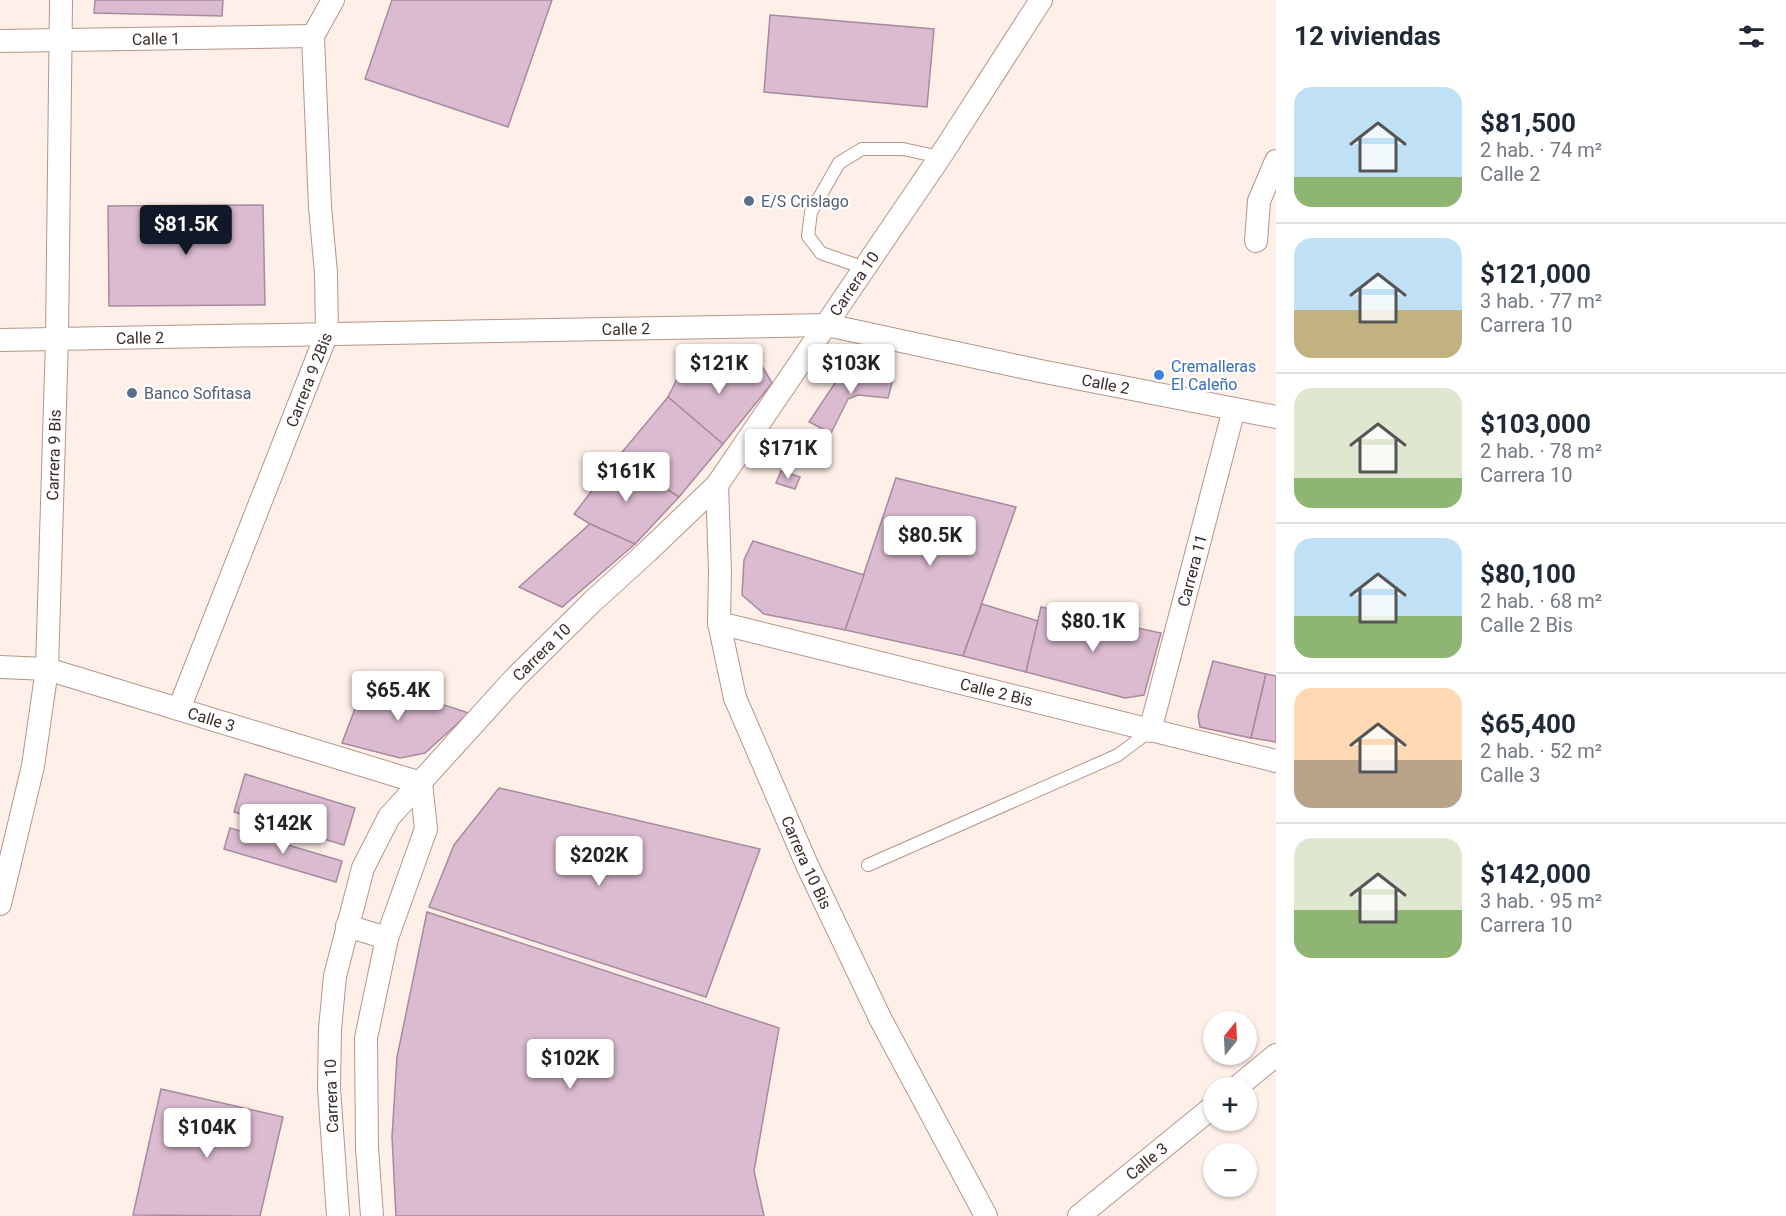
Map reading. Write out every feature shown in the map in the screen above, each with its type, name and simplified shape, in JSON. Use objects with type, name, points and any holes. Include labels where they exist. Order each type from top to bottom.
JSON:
[{"type":"street","name":"Carrera 9 Bis","points":[[0,904],[33,766],[46,669],[57,339],[61,0]]},
{"type":"street","points":[[313,36],[333,0]]},
{"type":"street","name":"Carrera 10","points":[[338,1216],[329,1088],[330,1029],[335,976],[363,868],[389,817],[515,678],[717,485],[940,157],[1041,0]]},
{"type":"street","name":"Calle 1","points":[[0,41],[60,42],[313,36]]},
{"type":"street","name":"Carrera 9 2Bis","points":[[179,709],[327,333],[326,273],[320,207],[313,36]]},
{"type":"street","points":[[1256,241],[1259,201],[1276,161]]},
{"type":"street","name":"Calle 2","points":[[0,340],[827,325],[1040,371],[1276,417]]},
{"type":"street","name":"Carrera 11","points":[[1150,731],[1234,409]]},
{"type":"street","name":"Carrera 10 Bis","points":[[717,485],[719,623],[735,698],[807,865],[881,1020],[986,1216]]},
{"type":"street","name":"Calle 2 Bis","points":[[719,623],[1276,761]]},
{"type":"street","name":"Calle 3","points":[[0,667],[46,669],[421,783]]},
{"type":"street","points":[[372,1216],[367,1148],[366,1038],[387,938],[426,829],[421,783]]},
{"type":"street","points":[[348,926],[387,938]]},
{"type":"street","points":[[1249,1077],[1276,1054]]},
{"type":"street","name":"Calle 3","points":[[1079,1216],[1203,1115]]},
{"type":"street","points":[[333,1146],[367,1148]]},
{"type":"lane","points":[[865,268],[821,253],[808,236],[811,212],[839,163],[862,149],[903,149],[940,157]]},
{"type":"lane","points":[[868,865],[1118,755],[1150,731]]},
{"type":"building","points":[[95,0],[223,0],[222,16],[94,13]]},
{"type":"building","points":[[392,0],[552,0],[508,127],[365,79]]},
{"type":"building","points":[[770,15],[934,29],[927,107],[764,92]]},
{"type":"building","points":[[263,205],[265,305],[109,306],[108,206]]},
{"type":"building","points":[[684,365],[762,366],[772,383],[723,444],[668,397]]},
{"type":"building","points":[[859,368],[894,375],[888,398],[858,395],[848,399],[831,433],[809,422],[839,377]]},
{"type":"building","points":[[668,397],[723,444],[679,497],[618,457]]},
{"type":"building","points":[[618,457],[679,497],[635,544],[590,524],[574,514]]},
{"type":"building","points":[[781,471],[800,477],[795,489],[776,483]]},
{"type":"building","points":[[896,478],[1016,507],[963,656],[845,630]]},
{"type":"building","points":[[590,524],[635,544],[562,607],[519,587]]},
{"type":"building","points":[[753,541],[864,575],[845,630],[764,614],[742,595],[744,560]]},
{"type":"building","points":[[982,604],[1038,621],[1026,672],[963,656]]},
{"type":"building","points":[[1041,607],[1161,633],[1144,695],[1125,698],[1026,672]]},
{"type":"building","points":[[1213,661],[1266,674],[1251,738],[1200,727],[1198,715]]},
{"type":"building","points":[[1266,674],[1276,676],[1276,742],[1251,738]]},
{"type":"building","points":[[366,680],[469,713],[425,753],[400,758],[342,743]]},
{"type":"building","points":[[245,774],[355,808],[344,845],[234,812]]},
{"type":"building","points":[[499,788],[760,849],[706,997],[429,907],[454,845]]},
{"type":"building","points":[[230,828],[342,861],[336,882],[224,849]]},
{"type":"building","points":[[427,912],[779,1028],[754,1171],[764,1216],[396,1216],[392,1137],[397,1057]]},
{"type":"building","points":[[161,1089],[283,1117],[260,1216],[133,1215]]},
{"type":"place","name":"E/S Crislago","points":[[749,201]]},
{"type":"place","name":"Cremalleras El Caleño","points":[[1159,375]]},
{"type":"place","name":"Banco Sofitasa","points":[[132,393]]}]
